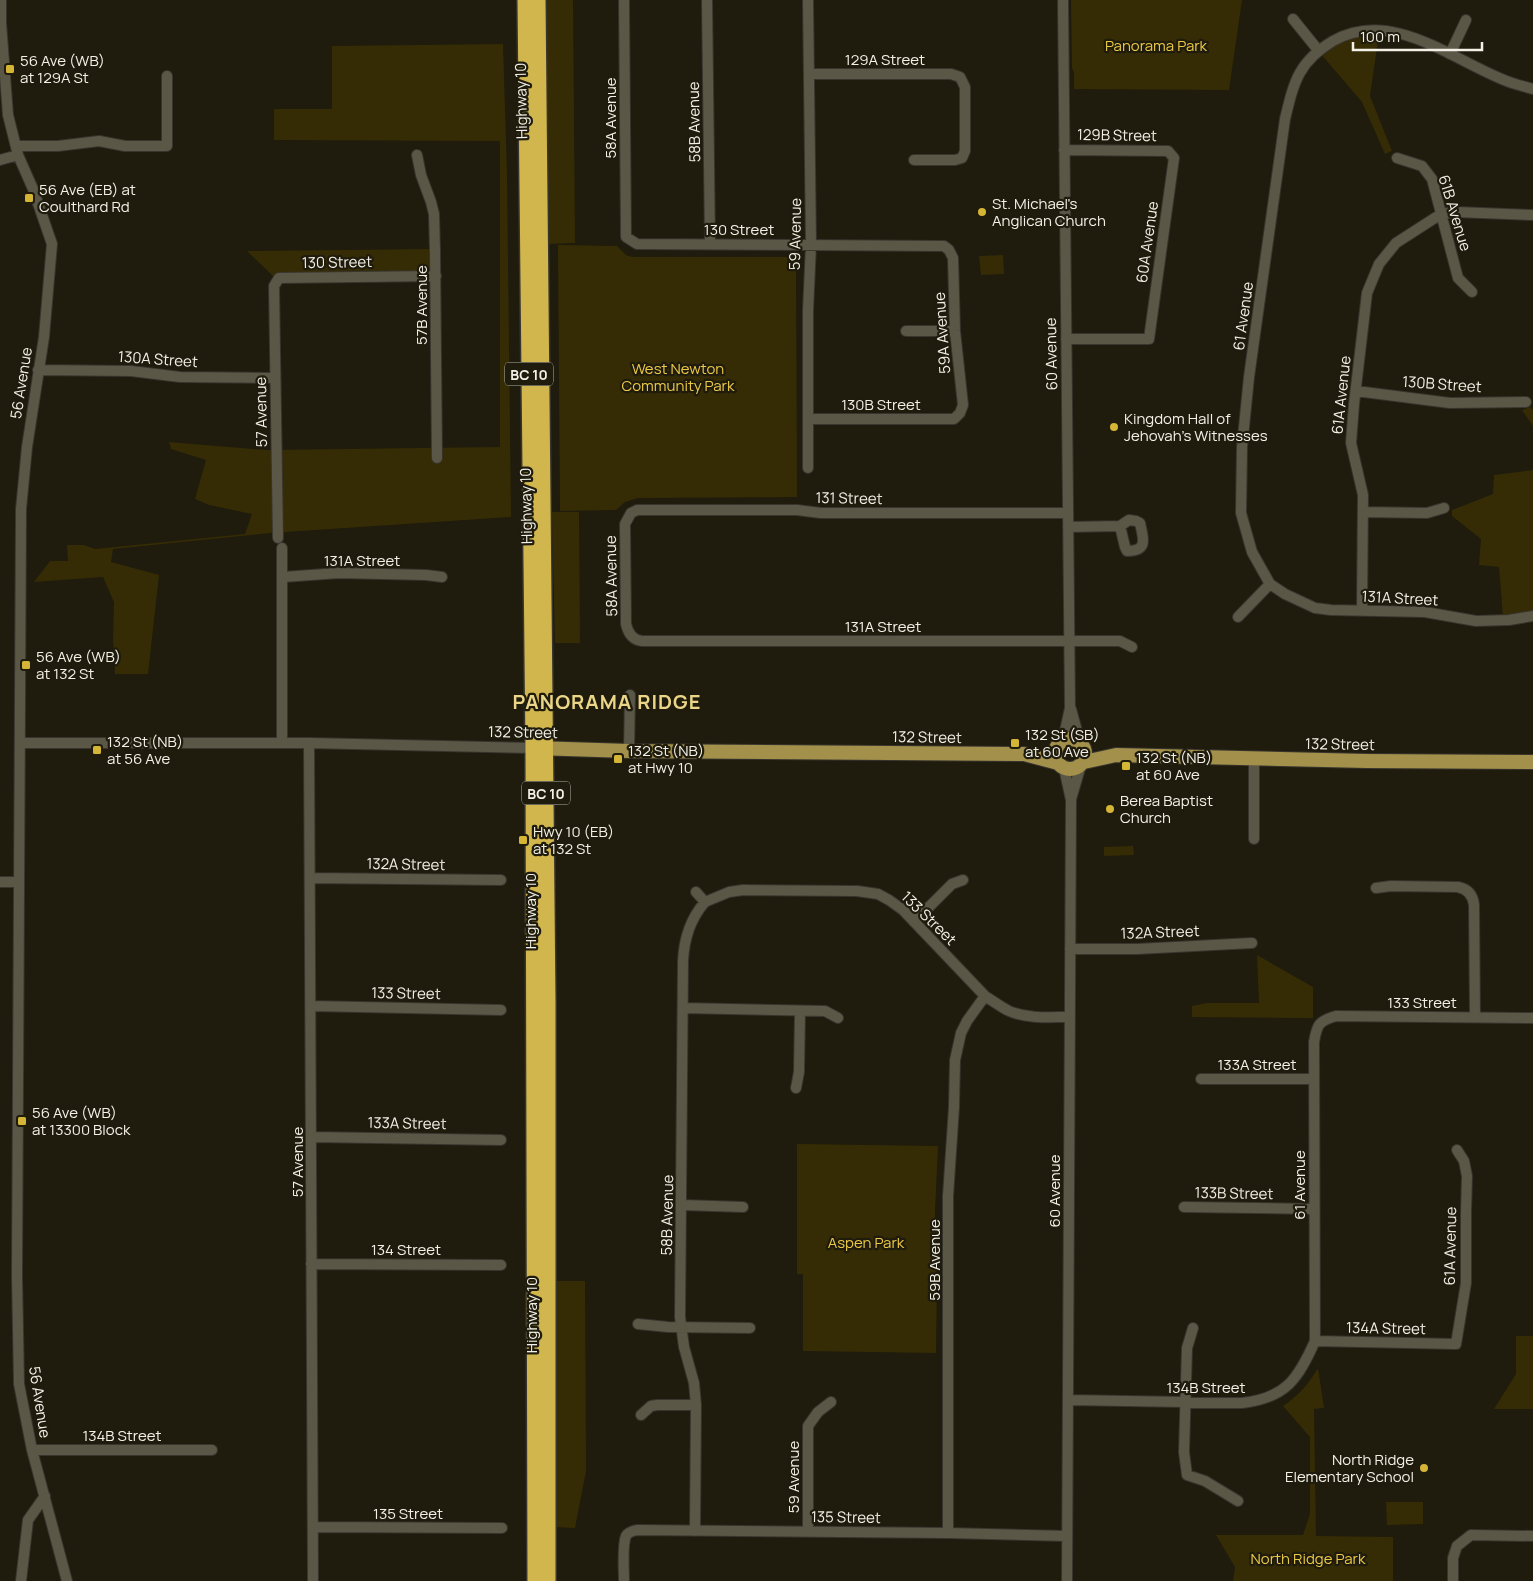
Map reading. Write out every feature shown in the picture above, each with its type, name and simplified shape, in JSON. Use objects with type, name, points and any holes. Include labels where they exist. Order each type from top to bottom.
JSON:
[{"type":"highway","name":"Highway 10","points":[[525,0],[548,1261],[548,1581]]},
{"type":"highway","name":"Highway 10","points":[[535,1581],[540,748],[538,0]]},
{"type":"main road","points":[[1072,739],[1081,743],[1086,753],[1082,764],[1072,769],[1061,765],[1055,754],[1062,741],[1072,739]]},
{"type":"main road","name":"132 Street","points":[[1024,754],[1062,741]]},
{"type":"main road","name":"132 Street","points":[[1081,743],[1116,755]]},
{"type":"main road","name":"132 Street","points":[[540,748],[629,751],[1024,754],[1061,765]]},
{"type":"main road","name":"132 Street","points":[[1082,764],[1116,755],[1533,762]]},
{"type":"street","name":"56 Avenue","points":[[1,0],[8,116],[17,151],[33,189],[52,244],[44,337],[26,447],[21,509],[17,1276],[19,1384],[32,1450],[66,1581]]},
{"type":"street","name":"58A Avenue","points":[[624,0],[626,237]]},
{"type":"street","name":"58B Avenue","points":[[707,0],[710,244]]},
{"type":"street","name":"59 Avenue","points":[[808,0],[811,245],[808,311],[808,468]]},
{"type":"street","name":"60 Avenue","points":[[1062,741],[1070,708],[1063,0]]},
{"type":"street","points":[[1293,19],[1318,50],[1338,38],[1356,32],[1377,30],[1394,32],[1412,37],[1504,80],[1533,89]]},
{"type":"street","points":[[1450,54],[1466,20]]},
{"type":"street","name":"61 Avenue","points":[[1270,584],[1252,552],[1241,514],[1242,447],[1250,368],[1285,119],[1294,84],[1305,64],[1318,50]]},
{"type":"street","name":"129A Street","points":[[809,74],[951,74],[960,77],[965,87],[965,151],[962,158],[954,160],[914,160]]},
{"type":"street","points":[[0,160],[17,151],[99,141],[125,146],[167,146],[167,76]]},
{"type":"street","name":"129B Street","points":[[1064,150],[1168,151]]},
{"type":"street","name":"60A Avenue","points":[[1066,339],[1149,339],[1174,158],[1168,151]]},
{"type":"street","name":"57B Avenue","points":[[417,155],[418,165],[434,214],[437,458]]},
{"type":"street","name":"61B Avenue","points":[[1397,158],[1422,166],[1432,180],[1458,278],[1472,292]]},
{"type":"street","points":[[1441,214],[1456,212],[1533,215]]},
{"type":"street","name":"61A Avenue","points":[[1362,610],[1363,495],[1351,443],[1367,293],[1379,264],[1396,243],[1441,214]]},
{"type":"street","name":"130 Street","points":[[626,237],[637,244],[944,246]]},
{"type":"street","name":"59A Avenue","points":[[944,246],[949,250],[953,258],[955,331],[963,405],[960,413],[954,419]]},
{"type":"street","name":"130 Street","points":[[274,286],[279,278],[436,276]]},
{"type":"street","name":"57 Avenue","points":[[274,286],[280,543],[283,577],[282,743]]},
{"type":"street","points":[[906,331],[955,331]]},
{"type":"street","name":"130A Street","points":[[38,370],[131,371],[180,377],[275,378]]},
{"type":"street","name":"130B Street","points":[[1356,391],[1450,403],[1526,402]]},
{"type":"street","name":"130B Street","points":[[808,419],[954,419]]},
{"type":"street","points":[[1363,512],[1427,513],[1444,508]]},
{"type":"street","name":"131 Street","points":[[631,512],[637,510],[797,510],[821,513],[1068,513]]},
{"type":"street","name":"58A Avenue","points":[[631,512],[625,524],[625,584],[626,624],[633,638]]},
{"type":"street","points":[[1068,527],[1120,526]]},
{"type":"street","name":"131A Street","points":[[283,577],[339,573],[442,577]]},
{"type":"street","points":[[1238,616],[1270,584]]},
{"type":"street","name":"131A Street","points":[[1270,584],[1285,594],[1315,608],[1331,610],[1425,612],[1476,621],[1497,621],[1533,616]]},
{"type":"street","name":"131A Street","points":[[633,638],[642,641],[1069,641],[1120,642],[1132,647]]},
{"type":"street","points":[[629,751],[630,695]]},
{"type":"street","name":"60 Avenue","points":[[1070,708],[1081,743]]},
{"type":"street","name":"132 Street","points":[[20,742],[282,743],[540,748]]},
{"type":"street","name":"57 Avenue","points":[[309,744],[313,1581]]},
{"type":"street","points":[[1254,758],[1254,839]]},
{"type":"street","name":"60 Avenue","points":[[1071,800],[1082,764]]},
{"type":"street","name":"60 Avenue","points":[[1061,765],[1071,800],[1067,1581]]},
{"type":"street","name":"132A Street","points":[[310,878],[501,880]]},
{"type":"street","points":[[914,922],[952,884],[963,880]]},
{"type":"street","points":[[0,882],[19,882]]},
{"type":"street","points":[[1376,888],[1391,886],[1453,887],[1463,888],[1469,892],[1474,905],[1475,1017]]},
{"type":"street","name":"133 Street","points":[[705,902],[729,892],[743,890],[864,892],[878,894],[903,910],[985,996],[1016,1014],[1033,1017],[1070,1017]]},
{"type":"street","points":[[696,892],[705,902]]},
{"type":"street","name":"58B Avenue","points":[[695,1531],[696,1405],[694,1383],[684,1347],[680,1317],[682,962],[684,945],[690,924],[696,912],[705,902]]},
{"type":"street","name":"132A Street","points":[[1070,949],[1137,949],[1252,943]]},
{"type":"street","name":"59B Avenue","points":[[948,1533],[948,1196],[955,1060],[961,1032],[985,996]]},
{"type":"street","name":"133 Street","points":[[311,1006],[501,1010]]},
{"type":"street","points":[[683,1008],[825,1011],[838,1018]]},
{"type":"street","points":[[796,1088],[799,1072],[800,1011]]},
{"type":"street","name":"133 Street","points":[[1316,1030],[1319,1024],[1336,1016],[1533,1018]]},
{"type":"street","name":"61 Avenue","points":[[1315,1340],[1313,1080],[1316,1030]]},
{"type":"street","name":"133A Street","points":[[1201,1078],[1313,1080]]},
{"type":"street","name":"133A Street","points":[[312,1137],[501,1140]]},
{"type":"street","name":"61A Avenue","points":[[1456,1344],[1466,1283],[1467,1195],[1467,1176],[1464,1161],[1457,1150]]},
{"type":"street","points":[[682,1205],[743,1207]]},
{"type":"street","name":"133B Street","points":[[1184,1207],[1314,1209]]},
{"type":"street","name":"134 Street","points":[[312,1264],[501,1264]]},
{"type":"street","points":[[638,1324],[681,1328],[750,1328]]},
{"type":"street","points":[[1193,1328],[1187,1348],[1184,1452],[1187,1476],[1204,1481],[1238,1501]]},
{"type":"street","name":"134B Street","points":[[1068,1400],[1242,1403],[1260,1401],[1284,1389],[1295,1379],[1315,1340]]},
{"type":"street","name":"134A Street","points":[[1315,1340],[1456,1344]]},
{"type":"street","name":"59 Avenue","points":[[808,1531],[808,1426],[818,1412],[831,1402]]},
{"type":"street","points":[[641,1415],[651,1406],[658,1404],[696,1405]]},
{"type":"street","name":"134B Street","points":[[32,1450],[212,1450]]},
{"type":"street","points":[[22,1581],[28,1520],[45,1496]]},
{"type":"street","name":"135 Street","points":[[313,1527],[502,1528]]},
{"type":"street","name":"135 Street","points":[[624,1581],[626,1536],[637,1530],[1067,1536]]},
{"type":"street","points":[[1453,1581],[1453,1558],[1457,1546],[1471,1535],[1533,1536]]},
{"type":"green space","points":[[545,0],[573,0],[575,243],[547,244]]},
{"type":"green space","name":"Panorama Park","points":[[1071,0],[1242,0],[1229,90],[1074,89]]},
{"type":"green space","points":[[1379,34],[1370,96],[1392,151],[1385,154],[1362,102],[1320,53],[1339,41]]},
{"type":"green space","points":[[503,44],[507,174],[511,517],[270,533],[113,549],[111,562],[159,575],[148,674],[115,674],[114,602],[103,577],[34,582],[50,561],[68,561],[67,545],[84,545],[95,549],[245,534],[252,514],[209,505],[195,499],[206,460],[171,449],[169,442],[266,450],[500,447],[500,141],[274,140],[274,109],[332,109],[332,46]]},
{"type":"green space","name":"West Newton Community Park","points":[[558,245],[617,246],[626,255],[632,257],[796,257],[797,497],[638,498],[625,502],[616,510],[560,511]]},
{"type":"green space","points":[[432,249],[432,274],[422,276],[273,276],[247,251]]},
{"type":"green space","points":[[1003,255],[1004,274],[981,275],[979,256]]},
{"type":"green space","points":[[1530,407],[1533,410],[1533,426],[1522,410]]},
{"type":"green space","points":[[1533,470],[1533,614],[1503,618],[1499,567],[1479,565],[1481,539],[1452,516],[1452,510],[1493,494],[1494,475]]},
{"type":"green space","points":[[552,512],[579,512],[580,643],[555,643]]},
{"type":"green space","points":[[1133,846],[1134,855],[1104,856],[1104,847]]},
{"type":"green space","points":[[1257,955],[1313,987],[1313,1018],[1192,1017],[1192,1006],[1207,1003],[1259,1003]]},
{"type":"green space","name":"Aspen Park","points":[[797,1144],[938,1146],[935,1211],[937,1276],[936,1353],[803,1351],[803,1274],[797,1274]]},
{"type":"green space","points":[[554,1281],[585,1281],[586,1471],[575,1528],[553,1527]]},
{"type":"green space","points":[[1516,1336],[1533,1336],[1533,1409],[1494,1409],[1516,1374]]},
{"type":"green space","name":"North Ridge Park","points":[[1318,1368],[1324,1408],[1314,1409],[1316,1536],[1393,1537],[1393,1581],[1233,1581],[1235,1567],[1216,1535],[1303,1535],[1310,1514],[1310,1437],[1283,1406],[1303,1389]]},
{"type":"green space","points":[[1386,1502],[1423,1502],[1423,1524],[1387,1525]]},
{"type":"place","name":"56 Ave (WB) at 129A St","points":[[10,69]]},
{"type":"place","name":"56 Ave (EB) at Coulthard Rd","points":[[29,198]]},
{"type":"place","name":"St. Michael's Anglican Church","points":[[982,212]]},
{"type":"place","name":"Kingdom Hall of Jehovah's Witnesses","points":[[1114,427]]},
{"type":"place","name":"56 Ave (WB) at 132 St","points":[[26,665]]},
{"type":"place","name":"132 St (SB) at 60 Ave","points":[[1015,743]]},
{"type":"place","name":"132 St (NB) at 56 Ave","points":[[97,750]]},
{"type":"place","name":"132 St (NB) at Hwy 10","points":[[618,759]]},
{"type":"place","name":"132 St (NB) at 60 Ave","points":[[1126,766]]},
{"type":"place","name":"Berea Baptist Church","points":[[1110,809]]},
{"type":"place","name":"Hwy 10 (EB) at 132 St","points":[[523,840]]},
{"type":"place","name":"56 Ave (WB) at 13300 Block","points":[[22,1121]]},
{"type":"place","name":"North Ridge Elementary School","points":[[1424,1468]]},
{"type":"district","name":"PANORAMA RIDGE","points":[[607,701]]}]
